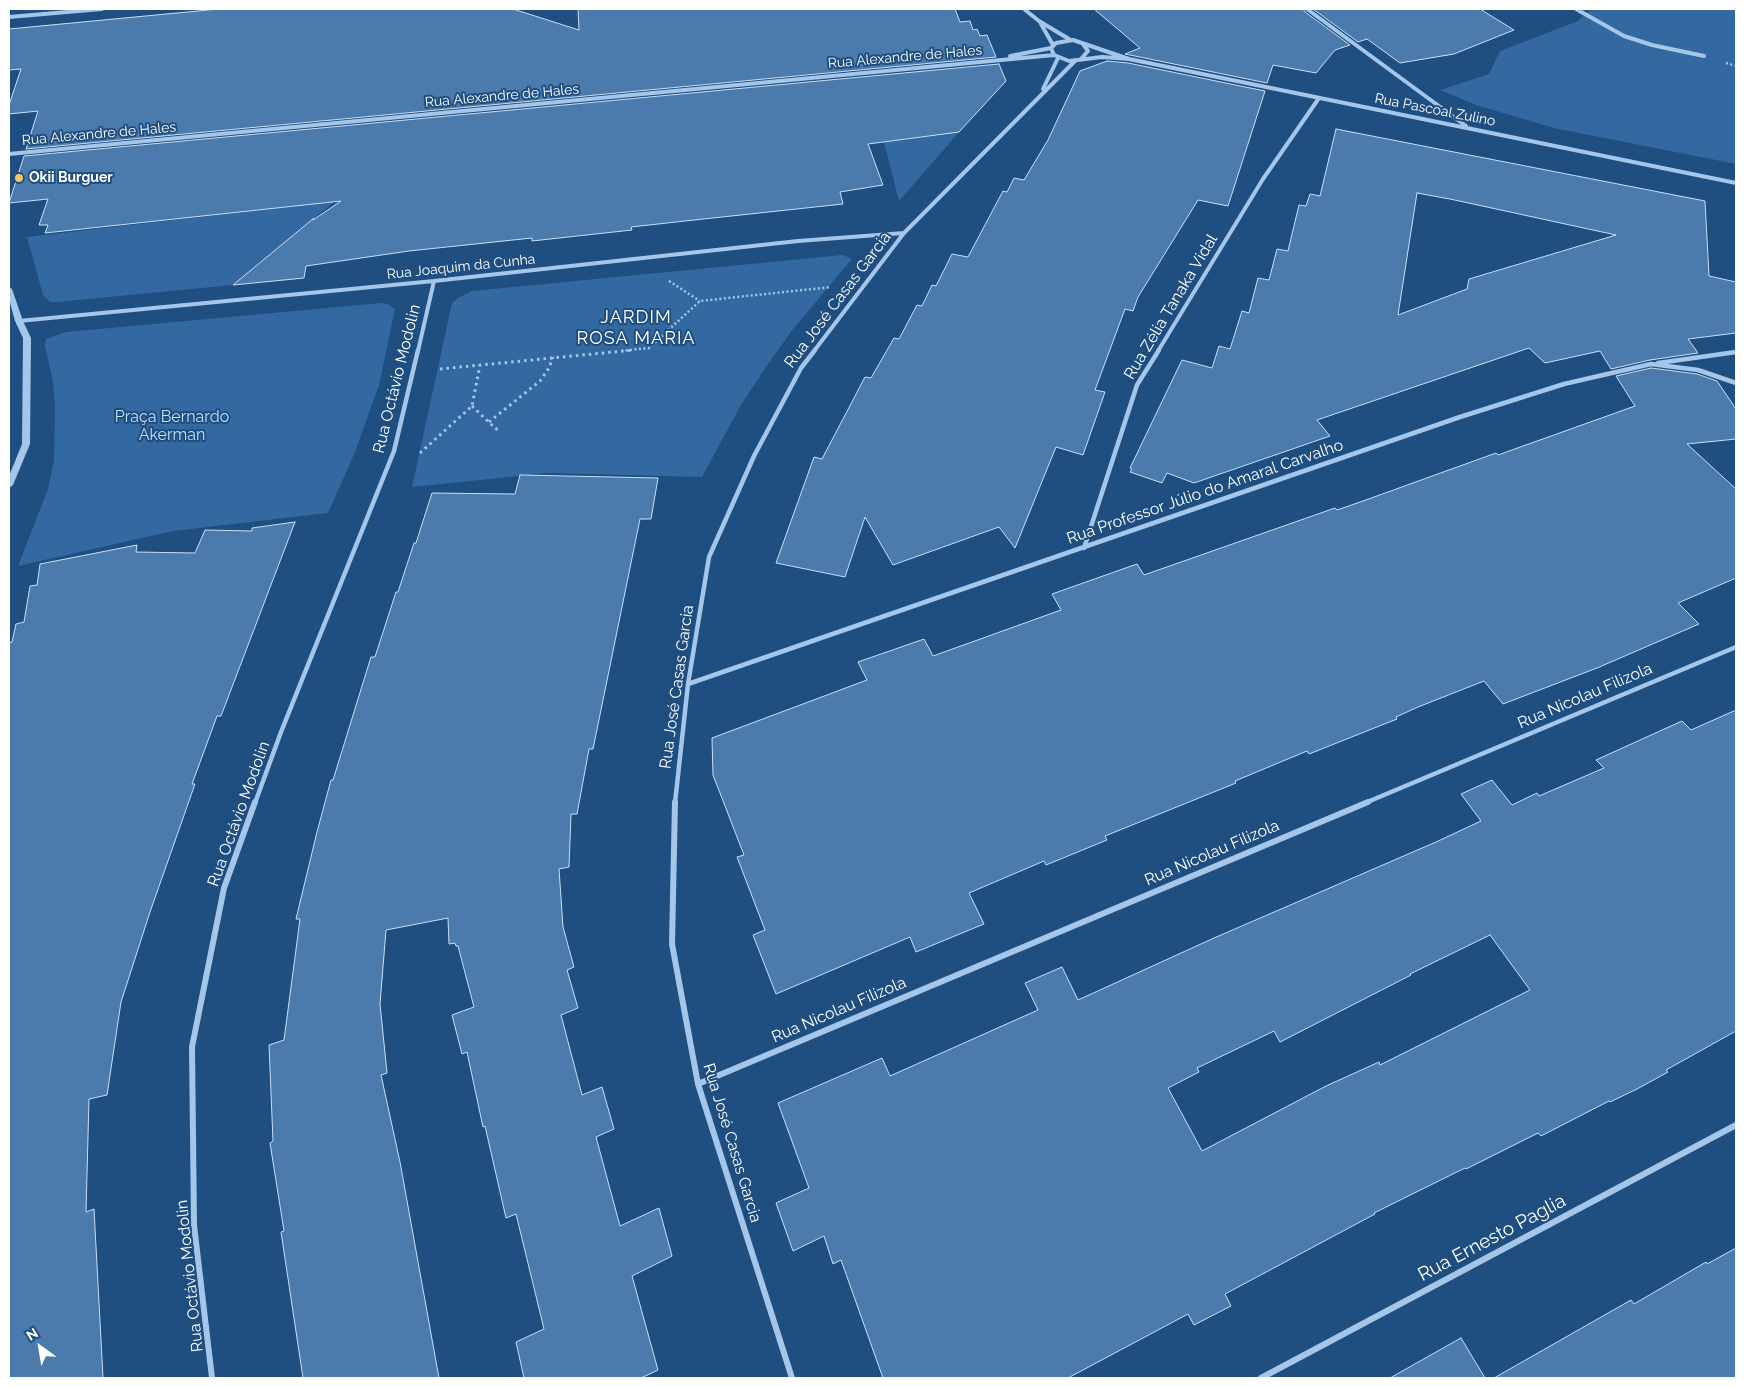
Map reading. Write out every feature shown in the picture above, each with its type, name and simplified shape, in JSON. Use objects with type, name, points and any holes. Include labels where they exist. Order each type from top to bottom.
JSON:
[{"type":"street","points":[[9,17],[102,9]]},
{"type":"street","points":[[1024,9],[1039,21],[1072,40]]},
{"type":"street","points":[[1307,9],[1468,128]]},
{"type":"street","points":[[1576,9],[1624,36],[1704,56]]},
{"type":"street","points":[[1039,21],[1056,56]]},
{"type":"street","name":"Rua Pascoal Zulino","points":[[1072,40],[1129,59],[1736,183]]},
{"type":"street","name":"Rua Alexandre de Hales","points":[[997,59],[1052,47],[1061,41],[1072,40]]},
{"type":"street","points":[[1080,60],[1087,54],[1086,47],[1083,44]]},
{"type":"street","name":"Rua Alexandre de Hales","points":[[9,154],[997,59],[1056,56],[1075,60]]},
{"type":"street","name":"Rua José Casas Garcia","points":[[1041,94],[1053,71],[1056,56]]},
{"type":"street","name":"Rua Pascoal Zulino","points":[[1075,60],[1102,57],[1129,59]]},
{"type":"street","name":"Rua José Casas Garcia","points":[[792,1378],[698,1084],[672,944],[675,800],[688,684],[709,557],[754,456],[801,368],[904,232],[1075,60]]},
{"type":"street","name":"Rua Zélia Tanaka Vidal","points":[[1084,548],[1137,385],[1263,179],[1319,98]]},
{"type":"street","name":"Rua Joaquim da Cunha","points":[[19,321],[434,281],[798,241],[904,232]]},
{"type":"street","name":"Rua Octávio Modolin","points":[[212,1378],[194,1225],[192,1047],[224,888],[281,732],[394,451],[434,281]]},
{"type":"street","points":[[9,289],[19,321],[27,338],[26,444],[9,485]]},
{"type":"street","points":[[1650,364],[1736,352]]},
{"type":"street","name":"Rua Professor Júlio do Amaral Carvalho","points":[[688,684],[1460,417],[1564,384],[1650,364],[1698,370],[1736,383]]},
{"type":"street","name":"Rua Nicolau Filizola","points":[[698,1084],[1736,647]]},
{"type":"street","name":"Rua Ernesto Paglia","points":[[1261,1378],[1736,1124]]},
{"type":"path","points":[[412,372],[649,348],[700,301],[866,284]]},
{"type":"path","points":[[489,422],[540,381],[549,368],[553,357]]},
{"type":"path","points":[[418,455],[472,406],[480,365]]},
{"type":"path","points":[[472,406],[496,429],[500,426]]},
{"type":"green space","points":[[1591,9],[1736,9],[1736,164],[1554,128],[1476,105],[1440,90],[1489,74],[1500,51],[1578,21]]},
{"type":"green space","points":[[425,127],[233,285],[57,302],[50,302],[43,295],[27,237],[260,210],[360,133]]},
{"type":"green space","points":[[960,131],[899,201],[884,142]]},
{"type":"green space","points":[[843,255],[852,259],[793,329],[766,367],[741,405],[702,477],[548,473],[412,487],[452,303],[458,298],[472,291]]},
{"type":"green space","name":"Praça Bernardo Akerman","points":[[381,303],[388,304],[395,309],[379,385],[355,452],[328,513],[173,531],[18,566],[48,489],[54,460],[55,407],[53,382],[45,346],[46,339],[66,332]]},
{"type":"building","points":[[219,9],[513,9],[579,30],[578,9],[955,9],[960,22],[970,21],[973,30],[977,29],[980,36],[987,35],[996,57],[26,149],[38,111],[9,114],[9,105],[21,69],[9,70],[9,29]]},
{"type":"building","points":[[1094,9],[1303,9],[1350,45],[1335,50],[1316,73],[1273,65],[1267,83],[1125,54],[1140,48]]},
{"type":"building","points":[[1313,9],[1480,9],[1514,30],[1454,54],[1400,63],[1367,39],[1358,42]]},
{"type":"building","points":[[1107,61],[1128,63],[1265,91],[1228,206],[1198,200],[1138,297],[1133,311],[1125,309],[1095,390],[1105,392],[1083,455],[1056,447],[1015,548],[999,527],[893,565],[865,517],[845,577],[776,563],[814,457],[822,459],[865,377],[871,378],[894,338],[899,339],[917,305],[922,306],[932,285],[936,286],[952,254],[968,257],[1003,191],[1007,192],[1014,178],[1024,180],[1048,140],[1080,71]]},
{"type":"building","points":[[999,64],[1006,81],[959,132],[868,144],[883,185],[840,192],[843,204],[631,227],[632,230],[532,241],[532,238],[409,251],[306,266],[304,278],[233,285],[314,218],[313,220],[341,201],[45,233],[48,225],[39,225],[48,199],[9,203],[24,156]]},
{"type":"building","points":[[1336,129],[1705,201],[1709,276],[1736,282],[1736,333],[1688,339],[1698,353],[1650,360],[1611,369],[1600,351],[1545,363],[1529,348],[1317,420],[1330,436],[1194,483],[1167,473],[1162,483],[1130,472],[1132,469],[1130,468],[1182,360],[1212,368],[1219,346],[1230,349],[1242,311],[1249,313],[1258,278],[1269,280],[1277,249],[1288,251],[1299,205],[1306,206],[1310,194],[1320,196]],"holes":[[[1417,193],[1616,235],[1469,279],[1467,289],[1398,315]]]},
{"type":"building","points":[[1651,368],[1697,374],[1717,381],[1736,409],[1736,439],[1687,444],[1736,489],[1736,578],[1678,603],[1699,624],[1597,668],[1503,704],[1484,681],[1418,707],[1396,717],[1397,719],[1309,754],[1307,751],[1235,781],[1236,783],[1105,836],[1107,840],[1046,865],[1044,861],[969,893],[984,924],[916,952],[910,937],[776,994],[753,935],[765,930],[737,857],[744,855],[713,775],[712,738],[867,680],[858,662],[924,639],[933,656],[1061,610],[1052,594],[1137,564],[1144,575],[1335,508],[1337,510],[1363,501],[1496,453],[1498,455],[1635,406],[1616,376]]},
{"type":"building","points":[[520,475],[658,478],[651,519],[640,519],[593,749],[589,749],[577,814],[571,814],[569,867],[559,869],[563,927],[574,967],[567,970],[578,1008],[561,1015],[582,1095],[602,1087],[614,1129],[596,1137],[620,1226],[659,1208],[672,1256],[632,1276],[658,1370],[641,1378],[524,1378],[516,1342],[544,1329],[516,1214],[506,1218],[485,1126],[483,1127],[467,1052],[462,1054],[452,1015],[474,1007],[458,946],[455,943],[449,944],[448,918],[386,930],[380,1004],[387,1073],[381,1075],[400,1162],[439,1378],[303,1378],[281,1232],[284,1231],[270,1143],[273,1141],[269,1045],[284,1040],[300,919],[296,919],[331,780],[333,780],[371,657],[375,657],[396,592],[398,592],[414,543],[416,543],[432,493],[515,494]]},
{"type":"building","points":[[295,522],[221,716],[217,716],[192,784],[195,784],[150,912],[121,1002],[107,1095],[89,1099],[86,1212],[94,1209],[103,1378],[9,1378],[9,643],[12,642],[16,624],[24,622],[30,586],[37,585],[40,564],[137,545],[136,552],[195,553],[205,530],[252,531],[252,528]]},
{"type":"building","points":[[1736,710],[1736,1031],[1666,1070],[1668,1072],[1541,1136],[1538,1133],[1374,1213],[1225,1294],[1231,1306],[1194,1325],[1188,1314],[1068,1378],[883,1378],[841,1260],[833,1264],[824,1236],[793,1251],[776,1203],[809,1188],[778,1103],[882,1058],[890,1076],[1038,1010],[1025,983],[1062,967],[1078,1000],[1214,938],[1436,842],[1481,821],[1461,794],[1492,780],[1512,805],[1537,793],[1539,796],[1604,768],[1596,760],[1682,721],[1691,730]],"holes":[[[1490,935],[1530,990],[1380,1065],[1379,1062],[1326,1086],[1202,1151],[1168,1088],[1199,1072],[1197,1068],[1274,1031],[1280,1042],[1410,974]]]},
{"type":"building","points":[[1736,1248],[1736,1378],[1494,1378],[1631,1300],[1634,1304],[1706,1262],[1707,1264]]},
{"type":"building","points":[[1461,1338],[1485,1378],[1390,1378]]},
{"type":"place","name":"Okii Burguer","points":[[19,178]]},
{"type":"district","name":"JARDIM ROSA MARIA","points":[[636,328]]}]
